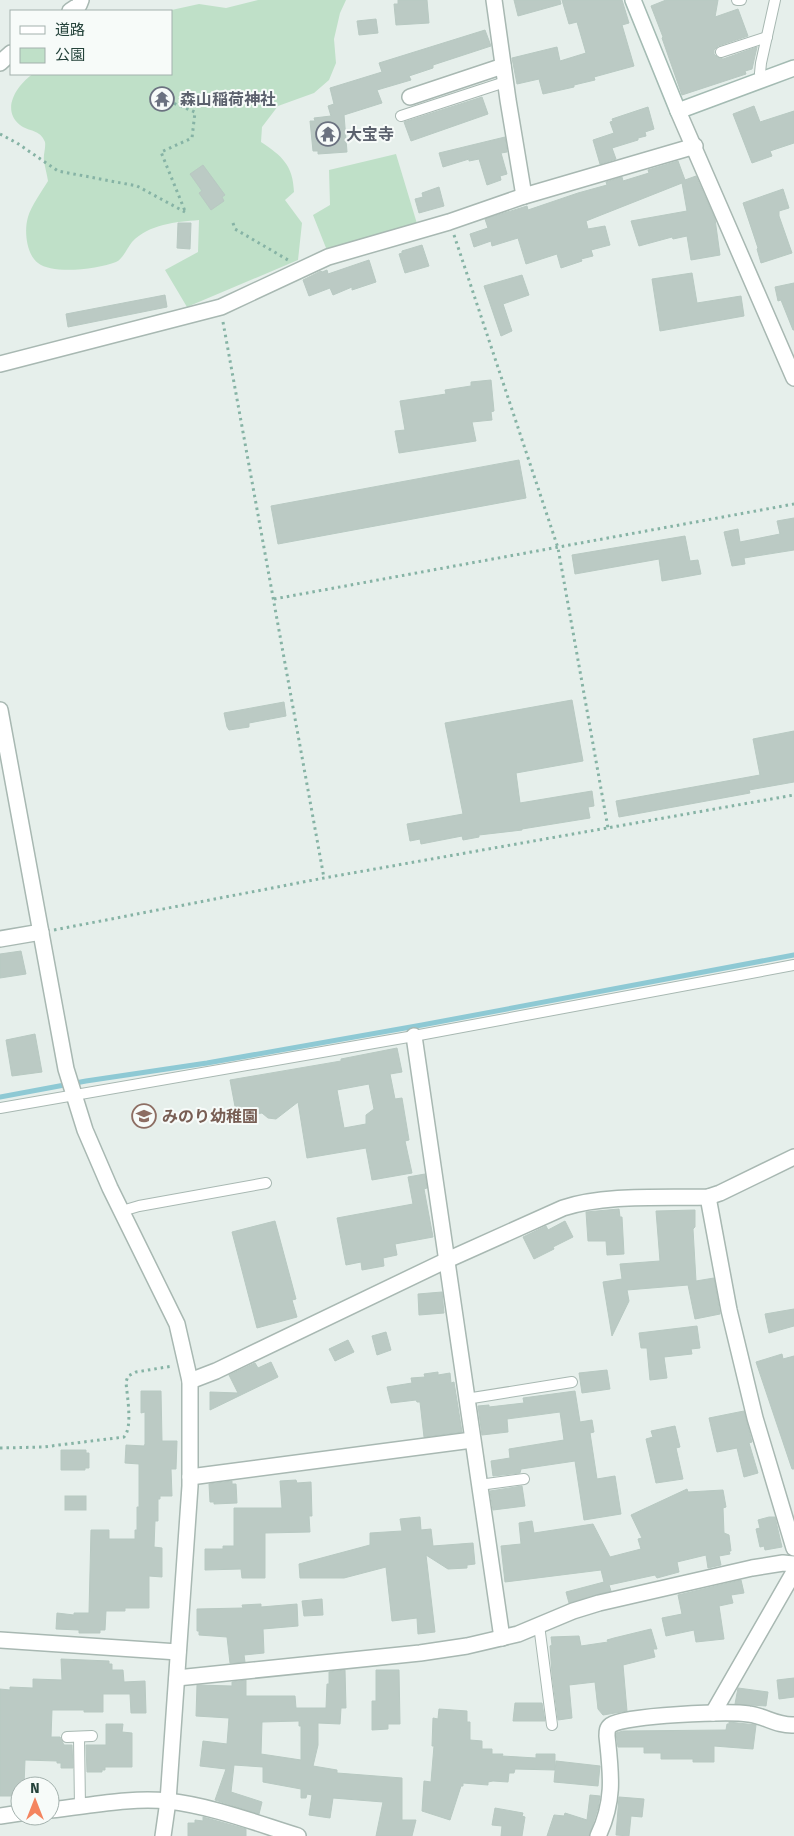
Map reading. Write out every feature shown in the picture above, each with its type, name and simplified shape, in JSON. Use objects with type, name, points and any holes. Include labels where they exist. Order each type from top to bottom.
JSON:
[{"type":"street","points":[[72,10],[79,6],[81,0]]},
{"type":"street","points":[[494,0],[505,82],[524,196]]},
{"type":"street","points":[[633,0],[678,111],[695,146],[794,378]]},
{"type":"street","points":[[0,63],[10,54]]},
{"type":"street","points":[[410,97],[503,66]]},
{"type":"street","points":[[678,111],[794,68]]},
{"type":"street","points":[[0,364],[221,307],[328,258],[449,222],[524,196],[695,146]]},
{"type":"street","points":[[0,710],[72,1093],[85,1130],[177,1324],[190,1381],[190,1477],[168,1801],[163,1836]]},
{"type":"street","points":[[0,939],[41,932]]},
{"type":"street","points":[[414,1036],[445,1261],[502,1638]]},
{"type":"street","points":[[190,1381],[216,1371],[445,1261],[563,1208],[578,1203],[603,1200],[708,1197],[794,1157]]},
{"type":"street","points":[[708,1197],[729,1310],[754,1418],[794,1548]]},
{"type":"street","points":[[190,1477],[472,1440]]},
{"type":"street","points":[[177,1678],[420,1653],[468,1646],[518,1634],[599,1602],[752,1568],[783,1563],[794,1564]]},
{"type":"street","points":[[713,1713],[794,1572]]},
{"type":"street","points":[[0,1640],[178,1652]]},
{"type":"street","points":[[598,1836],[606,1820],[612,1784],[607,1736],[608,1728],[612,1724],[632,1720],[713,1713],[754,1714],[781,1725],[794,1725]]},
{"type":"street","points":[[60,1809],[134,1801],[168,1801],[200,1807],[298,1836]]},
{"type":"lane","points":[[736,0],[741,0]]},
{"type":"lane","points":[[762,80],[760,73],[761,63],[776,0]]},
{"type":"lane","points":[[721,52],[767,37]]},
{"type":"lane","points":[[401,116],[505,82]]},
{"type":"lane","points":[[0,1108],[72,1093],[414,1036],[794,966]]},
{"type":"lane","points":[[122,1211],[139,1206],[266,1183]]},
{"type":"lane","points":[[466,1399],[572,1382]]},
{"type":"lane","points":[[479,1486],[524,1479]]},
{"type":"lane","points":[[539,1625],[552,1725]]},
{"type":"lane","points":[[66,1737],[92,1736]]},
{"type":"lane","points":[[79,1737],[80,1807]]},
{"type":"path","points":[[0,134],[17,143],[58,171],[136,186],[185,212],[161,152],[192,138],[195,112],[168,101]]},
{"type":"path","points":[[449,222],[558,548],[608,828]]},
{"type":"path","points":[[233,223],[235,229],[296,265],[300,271]]},
{"type":"path","points":[[221,307],[324,878]]},
{"type":"path","points":[[274,599],[794,504]]},
{"type":"path","points":[[41,932],[324,878],[794,795]]},
{"type":"path","points":[[0,1448],[43,1447],[124,1437],[128,1433],[129,1426],[126,1382],[128,1376],[136,1372],[186,1364]]},
{"type":"green space","points":[[258,0],[346,0],[340,13],[334,39],[336,63],[329,80],[314,93],[278,106],[262,127],[261,142],[285,162],[291,175],[294,192],[285,200],[302,223],[298,260],[187,307],[165,270],[198,252],[199,220],[163,225],[146,231],[132,242],[118,261],[108,265],[87,269],[65,270],[45,267],[38,263],[31,254],[27,242],[26,228],[32,208],[48,181],[44,159],[45,142],[40,135],[23,127],[14,119],[11,112],[11,104],[17,90],[32,75],[172,75],[172,10],[199,4],[226,8]]},
{"type":"green space","points":[[396,154],[418,227],[328,253],[313,215],[330,205],[329,170]]},
{"type":"building","points":[[398,0],[427,0],[429,23],[396,25],[394,4],[398,4]]},
{"type":"building","points":[[514,0],[560,0],[561,4],[518,16]]},
{"type":"building","points":[[562,0],[622,0],[629,23],[622,25],[634,66],[594,77],[595,80],[574,85],[574,87],[543,94],[539,79],[517,84],[512,58],[557,47],[560,61],[586,53],[577,22],[569,24]]},
{"type":"building","points":[[666,0],[718,0],[715,17],[738,9],[748,36],[718,46],[714,50],[714,54],[723,59],[757,47],[752,69],[745,71],[746,74],[682,95],[651,6]]},
{"type":"building","points":[[376,19],[378,33],[359,35],[357,21]]},
{"type":"building","points":[[485,30],[491,46],[433,65],[433,68],[409,76],[411,80],[377,90],[382,103],[344,115],[347,152],[318,154],[318,151],[313,151],[310,121],[315,121],[314,118],[331,116],[328,106],[334,104],[330,88],[382,72],[379,63]]},
{"type":"building","points":[[482,97],[488,114],[411,141],[404,122]]},
{"type":"building","points":[[754,106],[760,122],[794,111],[794,143],[770,151],[772,156],[752,163],[733,114]]},
{"type":"building","points":[[648,107],[654,129],[645,132],[646,136],[638,138],[638,140],[612,148],[616,159],[600,164],[593,140],[614,133],[610,122],[613,121],[612,119]]},
{"type":"building","points":[[505,137],[507,152],[501,153],[507,174],[500,176],[501,180],[487,185],[479,159],[469,161],[469,159],[443,167],[439,153]]},
{"type":"building","points":[[678,161],[685,180],[696,176],[715,219],[720,255],[691,260],[687,236],[673,239],[672,237],[639,246],[631,221],[687,211],[682,183],[586,221],[588,229],[605,226],[610,245],[591,250],[593,256],[561,268],[557,254],[526,264],[518,238],[492,246],[491,241],[474,247],[470,234],[488,228],[485,219],[527,206],[528,210],[607,185],[606,182],[622,177],[623,181],[649,173],[648,170]]},
{"type":"building","points":[[203,165],[225,195],[222,197],[224,201],[211,210],[199,193],[202,191],[190,174]]},
{"type":"building","points":[[439,187],[444,206],[419,213],[415,199],[423,197],[422,193]]},
{"type":"building","points":[[783,189],[789,208],[779,211],[779,216],[792,253],[761,263],[743,203]]},
{"type":"building","points":[[178,223],[191,223],[190,249],[177,248]]},
{"type":"building","points":[[422,245],[429,266],[405,273],[399,254],[402,251]]},
{"type":"building","points":[[369,260],[376,282],[352,290],[352,287],[333,295],[330,288],[309,296],[303,280],[321,271],[327,270],[328,274]]},
{"type":"building","points":[[692,273],[697,303],[741,296],[744,316],[660,331],[652,279]]},
{"type":"building","points":[[522,275],[529,295],[503,304],[512,331],[501,336],[484,286]]},
{"type":"building","points":[[794,283],[793,330],[781,300],[778,301],[775,287]]},
{"type":"building","points":[[165,295],[167,307],[68,327],[66,314]]},
{"type":"building","points":[[491,380],[494,411],[491,412],[492,420],[472,422],[476,441],[399,453],[395,431],[405,430],[400,401],[446,394],[445,390],[471,386],[471,382]]},
{"type":"building","points":[[519,460],[526,498],[278,544],[271,506]]},
{"type":"building","points":[[794,518],[794,550],[744,558],[745,564],[732,566],[724,532],[738,529],[740,542],[780,534],[777,521]]},
{"type":"building","points":[[685,536],[690,561],[698,560],[701,574],[662,581],[659,559],[575,574],[572,555]]},
{"type":"building","points":[[572,700],[583,761],[516,773],[520,803],[592,791],[594,806],[588,807],[590,818],[522,830],[479,835],[479,837],[463,840],[462,836],[421,844],[420,839],[410,841],[407,824],[463,814],[445,723]]},
{"type":"building","points":[[284,702],[286,716],[249,723],[249,727],[229,730],[227,727],[224,713]]},
{"type":"building","points":[[794,731],[794,782],[749,790],[750,793],[619,817],[616,801],[760,775],[753,739]]},
{"type":"building","points":[[21,951],[26,974],[0,978],[0,954]]},
{"type":"building","points":[[35,1034],[42,1072],[12,1076],[6,1040]]},
{"type":"building","points":[[397,1048],[402,1072],[390,1074],[395,1099],[402,1098],[409,1140],[405,1141],[412,1173],[372,1180],[366,1148],[307,1158],[298,1102],[276,1119],[268,1118],[262,1113],[237,1117],[230,1080],[341,1061],[341,1059]],"holes":[[[369,1084],[374,1109],[366,1115],[366,1124],[344,1128],[337,1090]]]},
{"type":"building","points":[[425,1174],[427,1188],[424,1189],[433,1237],[395,1244],[397,1255],[383,1258],[384,1266],[362,1270],[361,1262],[346,1265],[337,1218],[413,1204],[408,1177]]},
{"type":"building","points":[[619,1209],[620,1217],[622,1217],[624,1254],[607,1255],[606,1241],[588,1241],[586,1212]]},
{"type":"building","points":[[695,1210],[695,1227],[693,1229],[696,1281],[714,1278],[720,1314],[695,1319],[688,1285],[627,1290],[629,1301],[612,1336],[603,1282],[622,1279],[620,1264],[660,1261],[656,1211]]},
{"type":"building","points":[[275,1221],[296,1299],[292,1300],[297,1317],[257,1328],[232,1232]]},
{"type":"building","points":[[565,1221],[573,1237],[534,1259],[523,1237],[546,1226],[548,1230]]},
{"type":"building","points":[[442,1292],[444,1313],[419,1315],[418,1294]]},
{"type":"building","points":[[794,1309],[794,1326],[769,1333],[765,1314]]},
{"type":"building","points":[[697,1326],[700,1348],[691,1349],[692,1354],[664,1357],[667,1378],[650,1380],[647,1348],[641,1348],[639,1333]]},
{"type":"building","points":[[386,1332],[391,1350],[377,1355],[372,1336]]},
{"type":"building","points":[[348,1340],[354,1352],[335,1361],[329,1349]]},
{"type":"building","points":[[782,1354],[783,1359],[794,1356],[794,1469],[792,1469],[756,1362]]},
{"type":"building","points":[[271,1362],[278,1377],[210,1410],[210,1392],[238,1393],[229,1375],[255,1363],[258,1368]]},
{"type":"building","points":[[607,1370],[610,1389],[582,1393],[579,1373]]},
{"type":"building","points":[[438,1372],[438,1375],[450,1373],[451,1383],[454,1382],[462,1432],[424,1437],[420,1402],[416,1400],[391,1403],[387,1387],[412,1383],[411,1378],[425,1377],[424,1374]]},
{"type":"building","points":[[141,1391],[161,1391],[162,1441],[177,1441],[176,1469],[171,1469],[172,1496],[160,1496],[160,1499],[158,1499],[158,1521],[155,1521],[154,1547],[162,1548],[162,1577],[149,1576],[149,1608],[125,1608],[125,1611],[106,1611],[105,1630],[100,1630],[100,1633],[79,1633],[79,1630],[56,1629],[57,1613],[74,1615],[74,1613],[89,1613],[91,1530],[109,1530],[109,1539],[135,1539],[137,1507],[139,1507],[139,1464],[125,1463],[126,1445],[144,1446],[145,1444],[145,1412],[141,1413]]},
{"type":"building","points":[[575,1391],[580,1422],[592,1420],[594,1432],[590,1433],[597,1479],[615,1476],[621,1514],[584,1520],[575,1461],[521,1469],[520,1473],[493,1476],[491,1461],[510,1458],[509,1449],[564,1440],[560,1412],[507,1419],[508,1432],[482,1435],[478,1406],[489,1405],[489,1407],[524,1403],[523,1398]]},
{"type":"building","points":[[744,1411],[752,1442],[749,1443],[758,1473],[744,1477],[737,1448],[717,1452],[709,1418]]},
{"type":"building","points":[[675,1426],[680,1447],[676,1448],[683,1479],[656,1483],[646,1439],[653,1437],[651,1431]]},
{"type":"building","points":[[61,1450],[86,1450],[86,1453],[89,1453],[89,1468],[85,1468],[85,1470],[61,1470]]},
{"type":"building","points":[[296,1480],[297,1483],[311,1482],[312,1516],[309,1516],[310,1532],[265,1533],[265,1578],[242,1578],[241,1569],[205,1570],[205,1549],[223,1549],[223,1546],[234,1546],[234,1508],[282,1508],[280,1481]]},
{"type":"building","points":[[232,1481],[232,1484],[236,1484],[237,1503],[214,1504],[214,1502],[210,1502],[209,1484]]},
{"type":"building","points":[[522,1486],[525,1506],[493,1510],[490,1491]]},
{"type":"building","points":[[687,1489],[688,1492],[723,1490],[726,1507],[723,1508],[724,1533],[729,1535],[731,1551],[729,1551],[730,1554],[719,1556],[721,1565],[708,1568],[706,1555],[677,1562],[679,1572],[657,1578],[655,1575],[609,1585],[611,1591],[569,1603],[566,1592],[604,1582],[601,1570],[505,1582],[501,1546],[521,1544],[519,1523],[532,1521],[534,1533],[593,1524],[610,1557],[641,1549],[638,1539],[642,1538],[631,1515]]},
{"type":"building","points":[[65,1496],[86,1496],[86,1510],[65,1510]]},
{"type":"building","points":[[420,1517],[421,1530],[431,1529],[433,1546],[473,1543],[475,1564],[467,1565],[467,1568],[448,1569],[426,1555],[435,1632],[418,1634],[417,1618],[392,1621],[386,1567],[344,1578],[300,1578],[299,1564],[370,1545],[370,1533],[402,1531],[400,1519]]},
{"type":"building","points":[[775,1517],[782,1547],[765,1550],[764,1546],[760,1547],[756,1529],[760,1528],[758,1520]]},
{"type":"building","points":[[741,1580],[744,1593],[731,1595],[733,1603],[719,1606],[724,1639],[696,1642],[694,1630],[666,1636],[662,1618],[682,1614],[678,1595]]},
{"type":"building","points":[[322,1599],[323,1615],[304,1616],[302,1601]]},
{"type":"building","points":[[261,1604],[261,1607],[297,1604],[298,1626],[263,1629],[264,1653],[244,1655],[245,1662],[230,1663],[227,1637],[199,1635],[199,1631],[197,1631],[197,1609],[243,1608],[242,1605]]},
{"type":"building","points":[[651,1629],[657,1649],[653,1649],[655,1657],[623,1665],[627,1711],[603,1715],[598,1709],[595,1682],[569,1685],[572,1718],[558,1720],[552,1674],[551,1637],[579,1636],[581,1646],[608,1642],[607,1640]]},
{"type":"building","points":[[61,1659],[109,1661],[109,1664],[112,1664],[112,1670],[123,1670],[124,1682],[145,1681],[146,1713],[131,1713],[130,1694],[103,1694],[103,1712],[52,1710],[51,1737],[60,1737],[64,1745],[72,1745],[73,1768],[61,1768],[61,1763],[57,1763],[57,1761],[25,1760],[24,1776],[10,1776],[10,1796],[0,1796],[0,1689],[10,1690],[10,1687],[33,1688],[33,1679],[62,1680]]},
{"type":"building","points":[[345,1670],[346,1708],[341,1708],[340,1724],[318,1723],[318,1745],[313,1766],[337,1770],[337,1773],[402,1778],[402,1820],[416,1820],[412,1836],[376,1836],[383,1802],[333,1798],[330,1818],[309,1815],[312,1795],[307,1794],[306,1798],[301,1798],[301,1789],[263,1782],[263,1767],[234,1765],[231,1792],[262,1802],[259,1814],[215,1800],[226,1769],[200,1766],[203,1741],[227,1744],[229,1718],[196,1716],[197,1685],[232,1686],[232,1682],[246,1680],[246,1696],[295,1696],[296,1708],[326,1708],[329,1672]],"holes":[[[299,1721],[299,1726],[301,1726],[301,1760],[261,1754],[262,1722]]]},
{"type":"building","points":[[376,1670],[399,1670],[400,1724],[388,1724],[388,1729],[372,1730],[372,1701],[376,1701]]},
{"type":"building","points":[[794,1678],[794,1697],[779,1699],[777,1680]]},
{"type":"building","points":[[738,1688],[768,1692],[766,1706],[735,1704]]},
{"type":"building","points":[[515,1703],[542,1703],[545,1721],[513,1721]]},
{"type":"building","points":[[439,1709],[467,1711],[467,1722],[470,1722],[470,1740],[482,1741],[482,1749],[492,1749],[492,1754],[503,1754],[502,1756],[536,1758],[536,1754],[555,1754],[555,1770],[515,1769],[514,1773],[509,1773],[508,1782],[493,1781],[488,1782],[488,1785],[463,1783],[450,1820],[422,1811],[424,1781],[431,1782],[434,1746],[432,1746],[433,1718],[438,1719]]},
{"type":"building","points":[[729,1722],[756,1725],[753,1749],[714,1746],[714,1762],[693,1762],[693,1759],[661,1759],[661,1753],[644,1753],[644,1747],[618,1747],[616,1733],[623,1731],[726,1730]]},
{"type":"building","points":[[106,1724],[123,1724],[122,1732],[132,1733],[132,1767],[105,1767],[105,1770],[102,1770],[102,1772],[87,1772],[86,1745],[106,1745]]},
{"type":"building","points":[[556,1761],[600,1766],[598,1786],[554,1782]]},
{"type":"building","points":[[590,1795],[600,1796],[589,1836],[547,1836],[554,1815],[564,1816],[565,1813],[587,1820]]},
{"type":"building","points":[[619,1797],[644,1799],[642,1817],[631,1816],[629,1836],[616,1835]]},
{"type":"building","points":[[495,1808],[523,1813],[522,1816],[525,1817],[522,1836],[501,1836],[502,1826],[492,1825]]},
{"type":"building","points":[[203,1817],[246,1829],[246,1836],[188,1836],[188,1823],[195,1823],[195,1820],[203,1821]]},
{"type":"waterway","points":[[0,1097],[422,1025],[794,955]]},
{"type":"place","name":"森山稲荷神社","points":[[162,99]]},
{"type":"place","name":"大宝寺","points":[[328,134]]},
{"type":"place","name":"みのり幼稚園","points":[[144,1116]]}]
